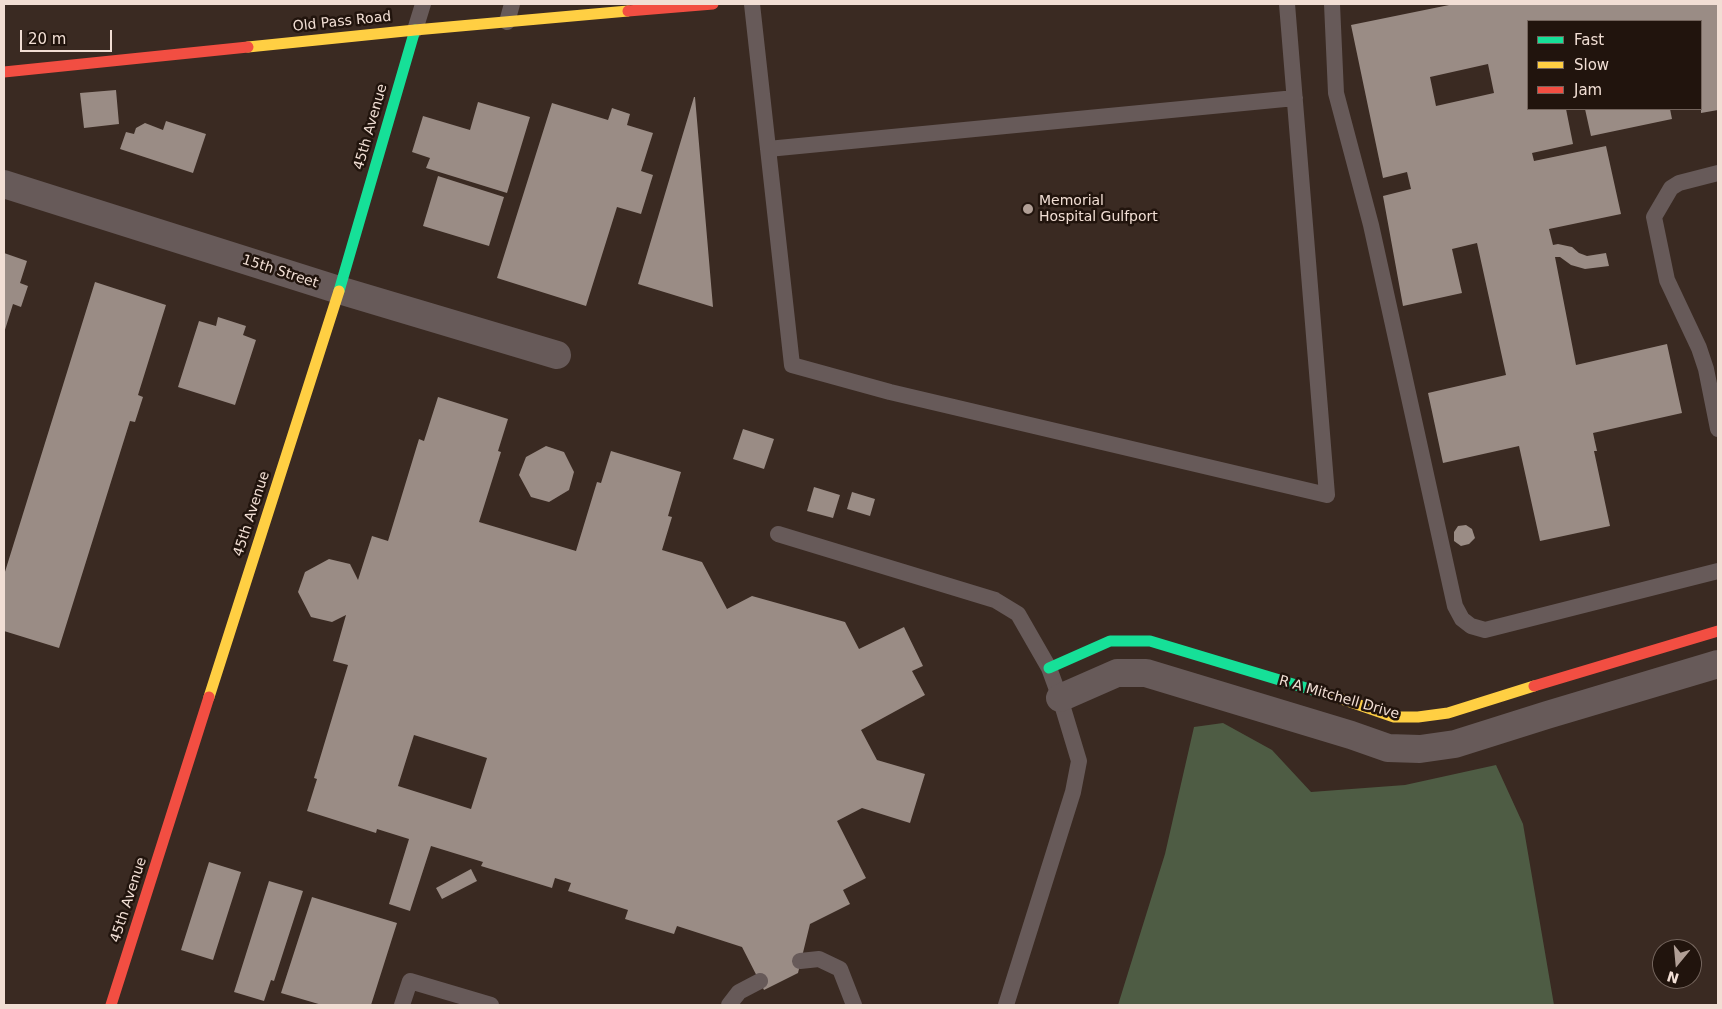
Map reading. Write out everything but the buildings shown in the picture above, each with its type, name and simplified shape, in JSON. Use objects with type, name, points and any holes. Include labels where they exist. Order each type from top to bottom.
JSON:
[{"type":"street","name":"Old Pass Road","points":[[4,72],[415,30],[713,4]]},
{"type":"street","name":"45th Avenue","points":[[111,1005],[339,290],[415,30]]},
{"type":"street","name":"15th Street","points":[[4,184],[339,290],[557,355]]},
{"type":"street","name":"R A Mitchell Drive","points":[[1049,668],[1110,641],[1150,642],[1361,705],[1394,717],[1418,717],[1448,713],[1718,631]]},
{"type":"street","points":[[1060,698],[1117,673],[1146,673],[1388,748],[1420,749],[1455,744],[1718,664]]},
{"type":"street","points":[[1538,685],[1547,715]]},
{"type":"lane","points":[[415,30],[423,4]]},
{"type":"lane","points":[[507,22],[512,4]]},
{"type":"lane","points":[[752,4],[792,365],[890,392],[1327,495],[1287,4]]},
{"type":"lane","points":[[1332,4],[1336,93],[1371,226],[1455,606],[1462,619],[1471,626],[1485,630],[1718,571]]},
{"type":"lane","points":[[768,149],[1295,98]]},
{"type":"lane","points":[[1718,173],[1679,182],[1671,188],[1654,217],[1667,280],[1699,348],[1706,369],[1718,429]]},
{"type":"lane","points":[[778,534],[995,600],[1018,614],[1049,668],[1079,760],[1073,792],[1006,1005]]},
{"type":"lane","points":[[800,961],[820,959],[840,969],[854,1005]]},
{"type":"lane","points":[[402,1005],[410,981],[490,1005]]},
{"type":"lane","points":[[729,1005],[738,992],[760,981]]},
{"type":"green space","points":[[1223,723],[1272,750],[1311,792],[1405,785],[1496,765],[1523,824],[1554,1005],[1118,1005],[1165,854],[1194,727]]},
{"type":"traffic: fast","points":[[339,291],[415,30]]},
{"type":"traffic: fast","points":[[1049,668],[1110,641],[1150,641],[1336,697]]},
{"type":"traffic: slow","points":[[248,47],[628,11]]},
{"type":"traffic: slow","points":[[209,697],[339,291]]},
{"type":"traffic: slow","points":[[1336,697],[1394,717],[1418,717],[1448,713],[1534,686]]},
{"type":"traffic: jam","points":[[628,11],[713,4]]},
{"type":"traffic: jam","points":[[4,72],[248,47]]},
{"type":"traffic: jam","points":[[1534,686],[1718,631]]},
{"type":"traffic: jam","points":[[111,1005],[209,697]]},
{"type":"place","name":"Memorial Hospital Gulfport","points":[[1028,209]]}]
